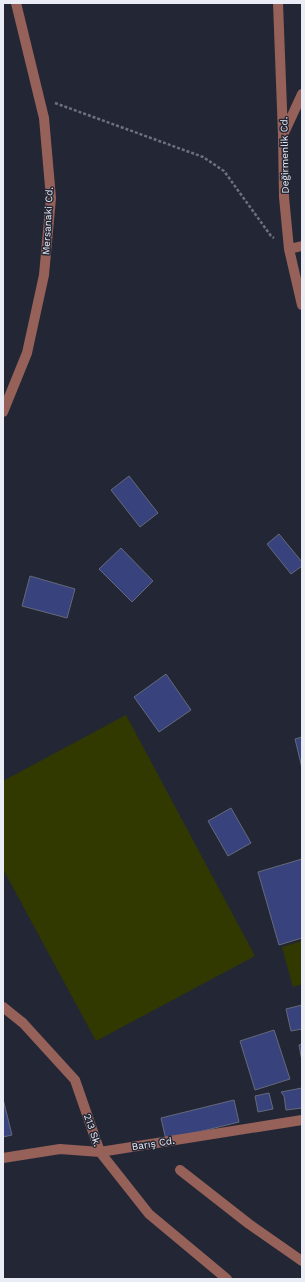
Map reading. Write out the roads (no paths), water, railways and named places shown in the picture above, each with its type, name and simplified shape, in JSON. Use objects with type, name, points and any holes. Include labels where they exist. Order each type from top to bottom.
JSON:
[{"type":"street","name":"Mersanaki Cd.","points":[[3,412],[27,352],[44,275],[51,198],[44,118],[16,3]]},
{"type":"street","name":"Değirmenlik Cd.","points":[[278,3],[284,135],[284,197],[289,249],[302,305]]},
{"type":"street","points":[[284,135],[302,94]]},
{"type":"street","points":[[289,249],[302,246]]},
{"type":"street","name":"213 Sk.","points":[[3,1008],[23,1023],[75,1080],[100,1152],[149,1214],[227,1279]]},
{"type":"street","name":"Barış Cd.","points":[[3,1158],[60,1149],[100,1152],[302,1120]]},
{"type":"street","points":[[180,1170],[249,1224],[302,1261]]}]
